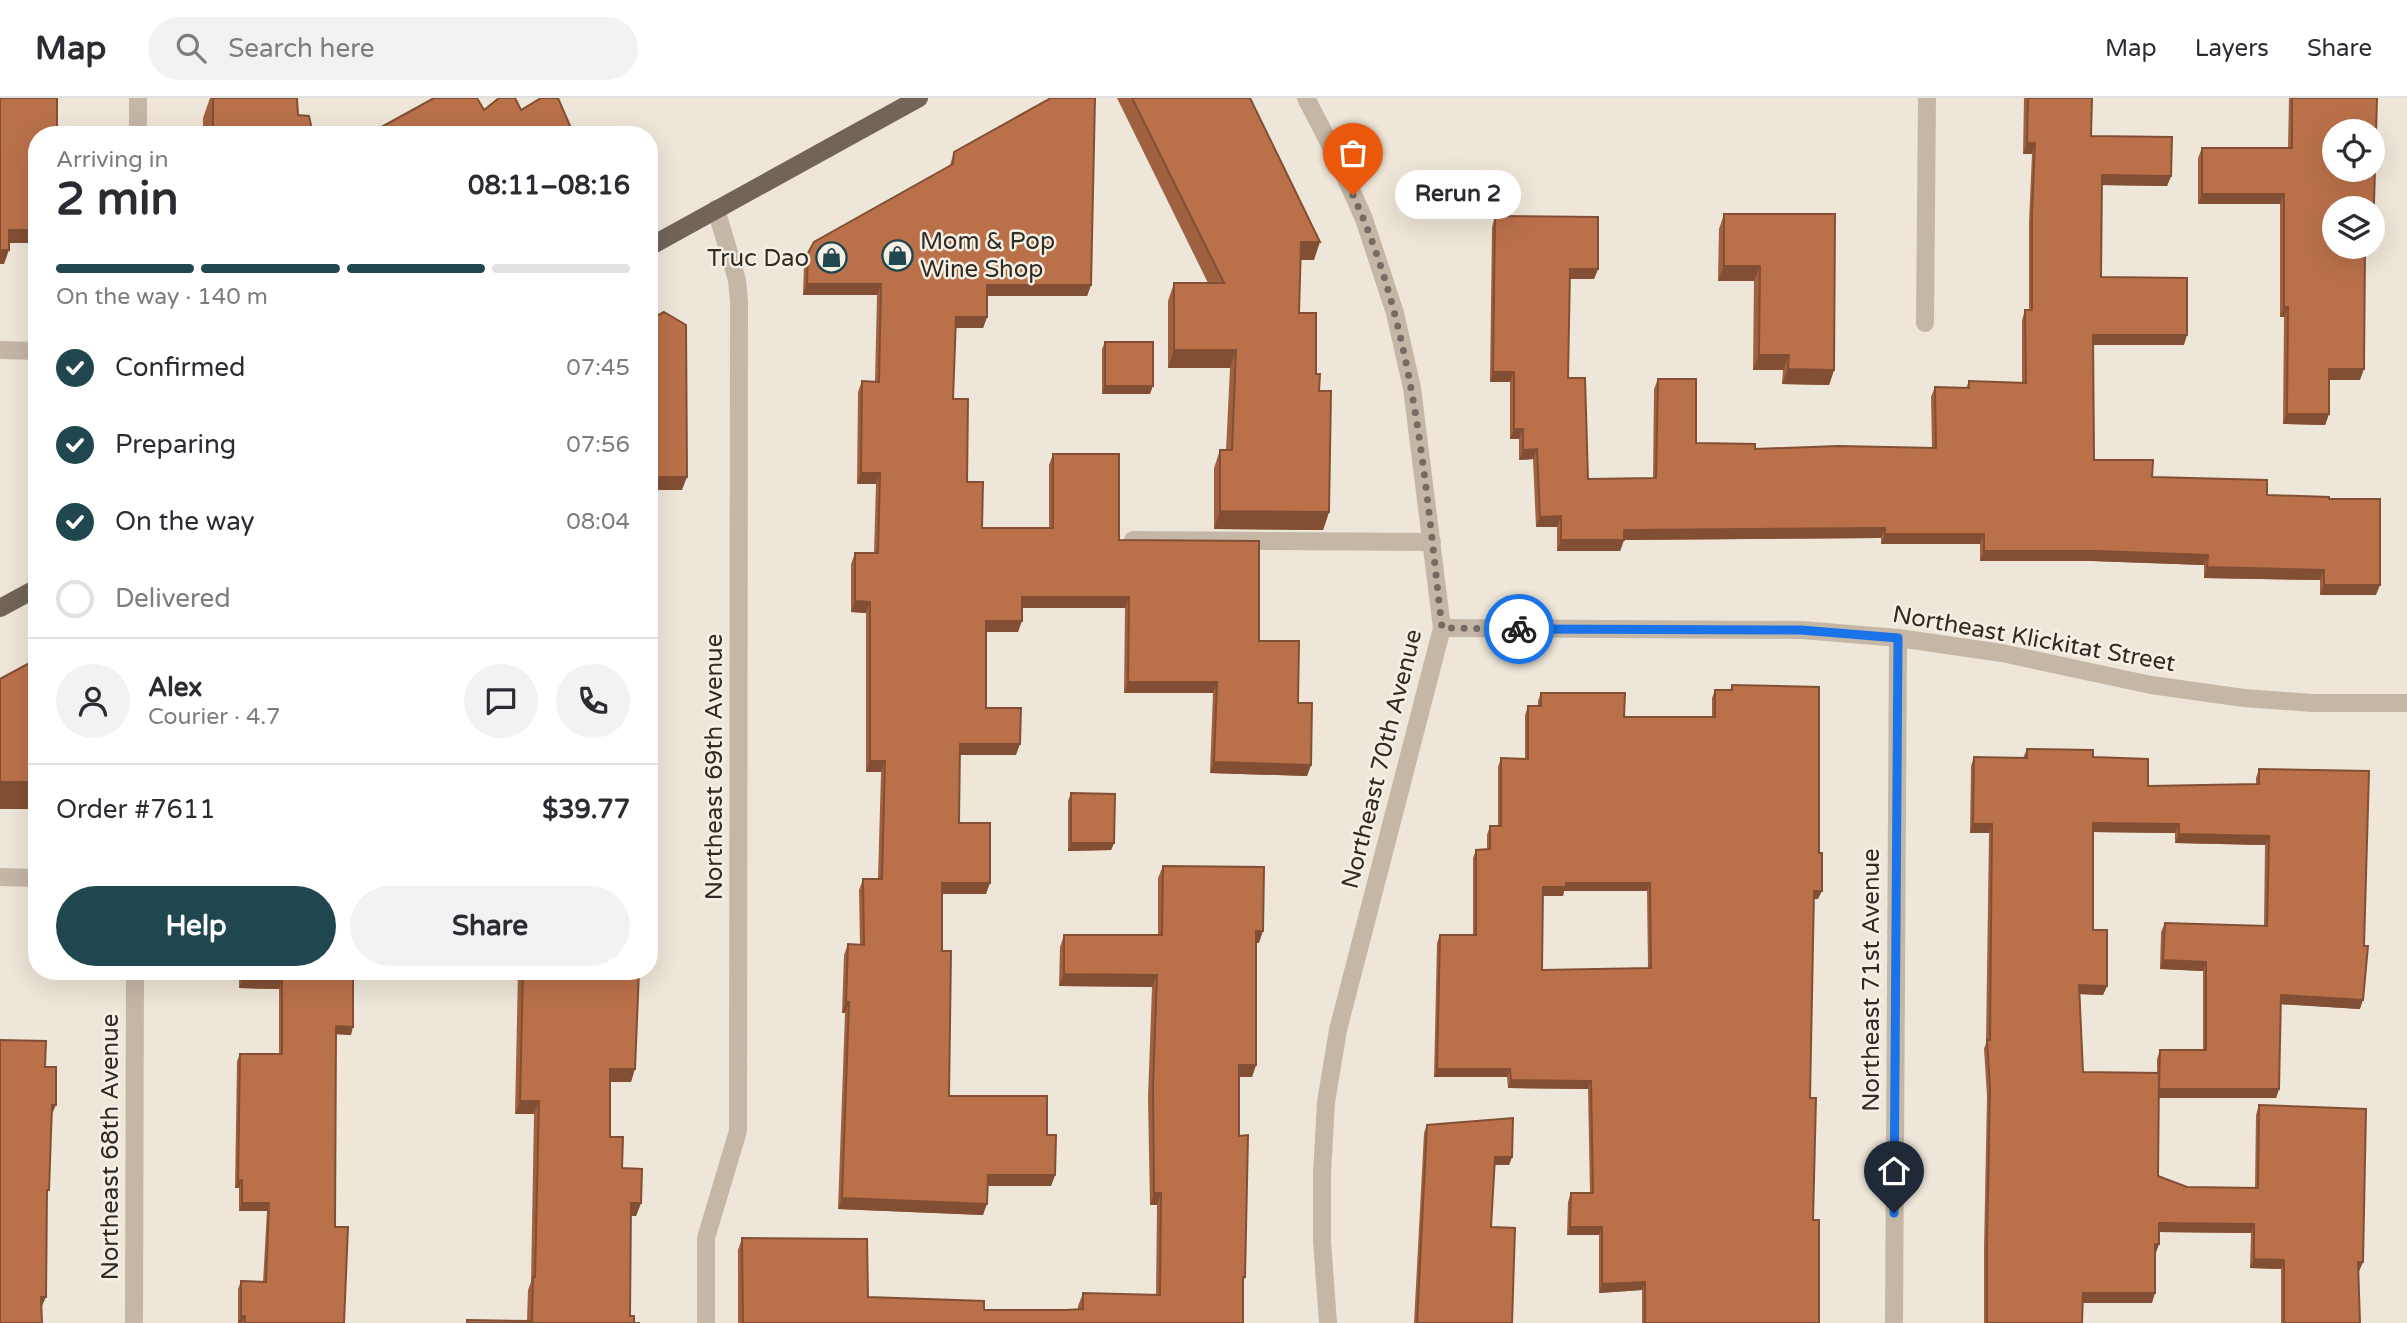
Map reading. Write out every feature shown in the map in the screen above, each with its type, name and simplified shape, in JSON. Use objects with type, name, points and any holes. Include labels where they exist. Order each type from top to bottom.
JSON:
[{"type":"main road","points":[[658,242],[919,98]]},
{"type":"main road","points":[[0,608],[28,593]]},
{"type":"street","points":[[138,98],[138,126]]},
{"type":"street","name":"Northeast 70th Avenue","points":[[1306,98],[1364,219],[1386,281],[1412,388],[1442,628],[1338,1030],[1326,1102],[1322,1174],[1322,1254],[1328,1323]]},
{"type":"street","points":[[1925,323],[1927,98]]},
{"type":"street","name":"Northeast 69th Avenue","points":[[706,1323],[706,1238],[738,1132],[738,301],[737,280],[716,209]]},
{"type":"street","points":[[0,350],[28,351]]},
{"type":"street","points":[[1133,540],[1432,542]]},
{"type":"street","name":"Northeast Klickitat Street","points":[[1442,628],[1801,630],[1898,638],[2002,653],[2151,685],[2244,698],[2312,703],[2407,703]]},
{"type":"street","name":"Northeast 71st Avenue","points":[[1894,1323],[1898,638]]},
{"type":"street","points":[[0,877],[28,878]]},
{"type":"street","name":"Northeast 68th Avenue","points":[[134,1323],[135,980]]},
{"type":"building","points":[[0,98],[57,98],[57,126],[28,126],[28,230],[9,230],[9,250],[0,250]]},
{"type":"building","points":[[213,98],[297,98],[298,115],[309,116],[311,126],[213,126]]},
{"type":"building","points":[[434,98],[477,98],[484,110],[499,98],[515,98],[521,110],[541,98],[558,98],[570,126],[383,126]]},
{"type":"building","points":[[1051,98],[1095,98],[1091,285],[987,285],[987,317],[956,317],[953,399],[968,399],[967,482],[983,482],[982,528],[1053,528],[1053,454],[1119,454],[1119,540],[1259,541],[1259,641],[1299,641],[1298,703],[1312,703],[1311,765],[1214,762],[1217,682],[1128,682],[1129,597],[1022,597],[1022,621],[986,621],[986,708],[1021,708],[1020,744],[960,744],[959,823],[990,823],[990,883],[942,883],[942,951],[951,951],[949,1096],[1047,1096],[1047,1135],[1056,1135],[1055,1175],[988,1175],[987,1204],[842,1198],[849,1002],[846,1002],[848,944],[864,945],[863,879],[882,879],[885,761],[870,761],[870,602],[855,601],[855,553],[878,553],[880,473],[861,473],[862,381],[879,382],[881,284],[807,284],[808,253],[814,242],[953,164],[954,152]]},
{"type":"building","points":[[1132,98],[1250,98],[1320,242],[1301,242],[1299,313],[1316,313],[1316,374],[1320,374],[1319,391],[1331,391],[1329,512],[1220,511],[1220,450],[1232,450],[1236,350],[1174,350],[1174,283],[1224,283]]},
{"type":"building","points":[[2028,98],[2092,98],[2091,136],[2172,137],[2171,176],[2102,175],[2101,277],[2187,278],[2187,335],[2093,335],[2094,460],[2153,460],[2152,477],[2267,480],[2267,495],[2380,499],[2380,585],[2324,585],[2324,570],[2207,567],[2208,555],[1984,551],[1984,534],[1885,534],[1885,528],[1624,530],[1624,540],[1561,540],[1561,516],[1540,517],[1537,449],[1523,450],[1523,429],[1514,429],[1514,372],[1493,372],[1495,216],[1598,217],[1598,269],[1570,269],[1568,378],[1585,378],[1588,479],[1656,478],[1658,379],[1696,379],[1696,443],[1755,444],[1755,449],[1838,446],[1936,448],[1935,387],[1969,388],[1969,381],[2026,383],[2025,310],[2032,310],[2035,143],[2027,143]]},
{"type":"building","points":[[2292,98],[2377,98],[2376,119],[2322,119],[2322,182],[2375,182],[2374,196],[2322,196],[2322,259],[2365,259],[2364,369],[2329,369],[2329,414],[2287,414],[2288,307],[2284,307],[2284,194],[2202,194],[2202,148],[2292,148]]},
{"type":"building","points":[[1724,214],[1835,214],[1834,370],[1788,369],[1789,355],[1759,355],[1760,266],[1724,266]]},
{"type":"building","points":[[664,312],[686,325],[687,477],[658,477],[658,315]]},
{"type":"building","points":[[1105,342],[1153,342],[1153,386],[1105,386]]},
{"type":"building","points":[[28,664],[28,782],[0,782],[0,679]]},
{"type":"building","points":[[1732,685],[1819,687],[1819,853],[1822,853],[1822,891],[1814,891],[1810,1098],[1816,1098],[1813,1220],[1819,1220],[1819,1323],[1645,1323],[1645,1282],[1602,1284],[1602,1227],[1570,1227],[1571,1193],[1593,1193],[1591,1081],[1511,1080],[1510,1069],[1437,1069],[1440,935],[1476,935],[1476,850],[1490,849],[1490,826],[1501,826],[1501,758],[1528,759],[1528,706],[1541,706],[1541,693],[1625,693],[1624,717],[1715,717],[1715,690],[1732,690]],"holes":[[[1566,883],[1650,883],[1651,968],[1542,970],[1543,887],[1566,887]]]},
{"type":"building","points":[[2027,749],[2093,750],[2093,757],[2148,759],[2148,786],[2259,784],[2259,769],[2369,771],[2364,946],[2368,946],[2363,1000],[2281,995],[2279,1089],[2159,1089],[2160,1050],[2206,1050],[2206,962],[2163,960],[2165,923],[2267,926],[2269,836],[2179,834],[2179,824],[2093,823],[2093,930],[2107,930],[2107,986],[2079,985],[2083,1072],[2159,1073],[2158,1176],[2187,1187],[2258,1188],[2259,1105],[2366,1109],[2363,1262],[2358,1262],[2360,1323],[2284,1323],[2284,1260],[2254,1259],[2254,1224],[2159,1223],[2159,1244],[2155,1244],[2155,1293],[2083,1293],[2082,1323],[1987,1323],[1990,1087],[1987,1040],[1990,1040],[1992,824],[1973,824],[1974,757],[2027,758]]},
{"type":"building","points":[[1071,793],[1115,794],[1114,843],[1071,843]]},
{"type":"building","points":[[1163,866],[1264,867],[1263,931],[1256,931],[1256,1065],[1239,1065],[1239,1136],[1248,1135],[1243,1323],[743,1323],[742,1238],[867,1239],[868,1297],[984,1301],[984,1310],[1066,1310],[1083,1309],[1083,1293],[1160,1295],[1161,1193],[1154,1193],[1153,1086],[1157,975],[1064,974],[1064,935],[1162,935]]},
{"type":"building","points":[[242,980],[353,980],[353,1027],[336,1026],[335,1227],[348,1227],[344,1323],[245,1323],[245,1316],[241,1316],[241,1281],[266,1282],[269,1203],[242,1203],[242,1180],[238,1181],[240,1054],[282,1054],[282,981]]},
{"type":"building","points":[[523,980],[639,980],[635,1069],[610,1069],[610,1137],[623,1137],[622,1168],[642,1169],[641,1203],[631,1203],[630,1316],[634,1316],[634,1323],[467,1323],[467,1320],[532,1321],[539,1101],[520,1101]]},
{"type":"building","points":[[0,1040],[46,1041],[45,1067],[56,1067],[56,1105],[52,1105],[47,1190],[46,1297],[41,1297],[42,1323],[0,1323]]},
{"type":"building","points":[[1513,1118],[1512,1157],[1495,1157],[1491,1227],[1515,1228],[1512,1323],[1417,1323],[1427,1125]]},
{"type":"way so far","points":[[1353,195],[1386,281],[1412,388],[1442,628],[1519,629]]},
{"type":"place","name":"Rerun 2","points":[[1353,195]]},
{"type":"place","name":"Mom & Pop Wine Shop","points":[[897,255]]},
{"type":"place","name":"Truc Dao","points":[[832,258]]},
{"type":"route","points":[[1519,629],[1801,630],[1898,638],[1894,1213]]}]
